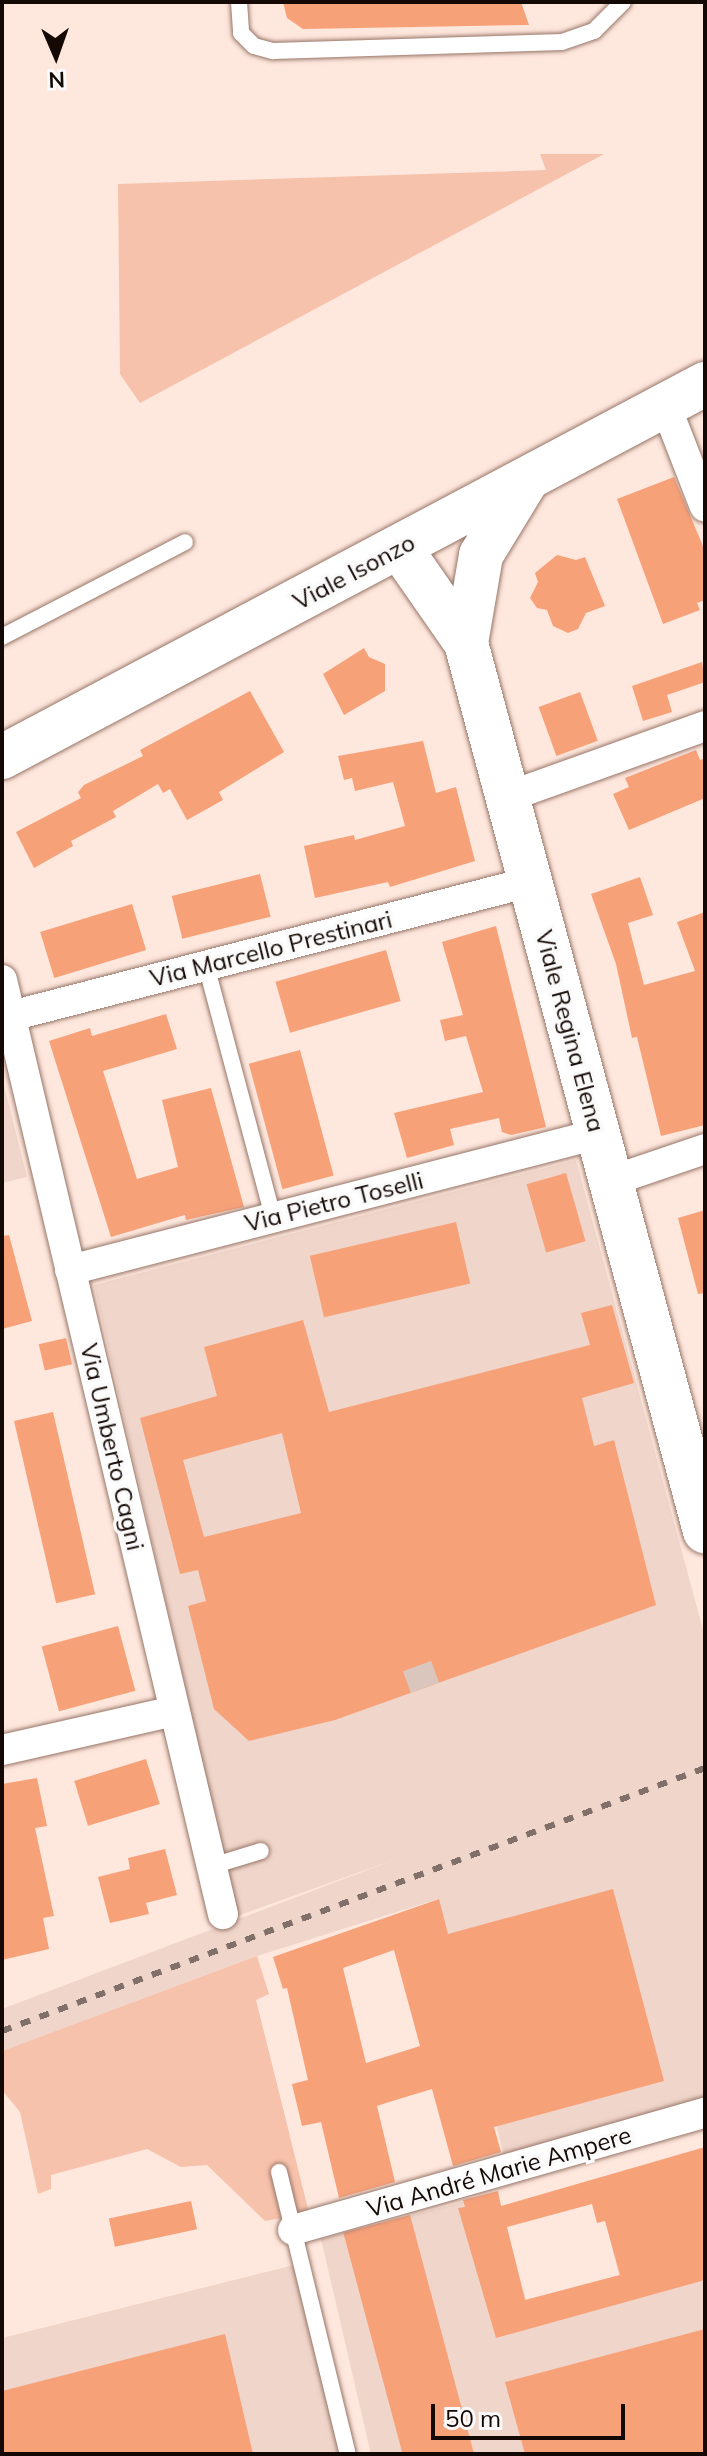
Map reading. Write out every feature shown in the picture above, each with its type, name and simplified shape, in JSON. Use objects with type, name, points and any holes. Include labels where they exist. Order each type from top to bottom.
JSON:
[{"type":"main road","name":"Viale Isonzo","points":[[2,757],[705,384]]},
{"type":"main road","points":[[466,643],[481,555],[527,480]]},
{"type":"main road","name":"Viale Regina Elena","points":[[400,548],[466,643],[611,1181],[696,1464],[705,1531]]},
{"type":"main road","points":[[319,591],[391,591],[420,600],[466,643]]},
{"type":"street","points":[[665,404],[705,507]]},
{"type":"street","points":[[507,797],[705,726]]},
{"type":"street","name":"Via Marcello Prestinari","points":[[11,1016],[530,882]]},
{"type":"street","name":"Via Umberto Cagni","points":[[2,980],[223,1914]]},
{"type":"street","name":"Via Pietro Toselli","points":[[70,1270],[598,1134]]},
{"type":"street","points":[[611,1181],[705,1149]]},
{"type":"street","points":[[2,1750],[174,1711]]},
{"type":"street","name":"Via André Marie Ampere","points":[[293,2230],[705,2113]]},
{"type":"lane","points":[[239,2],[241,33],[254,46],[273,51],[562,42],[594,31],[623,2]]},
{"type":"lane","points":[[2,637],[185,542]]},
{"type":"lane","points":[[206,965],[273,1217]]},
{"type":"lane","points":[[212,1866],[261,1851]]},
{"type":"lane","points":[[279,2172],[348,2454]]},
{"type":"shaded area","points":[[540,154],[604,154],[140,403],[120,374],[118,184],[546,170]]},
{"type":"shaded area","points":[[2,1077],[27,1177],[2,1183]]},
{"type":"shaded area","points":[[576,1160],[705,1637],[705,2113],[508,2171],[438,1899],[257,1956],[2,2051],[2,2009],[399,1858],[237,1916],[94,1285]]},
{"type":"shaded area","points":[[257,1956],[269,1994],[256,2000],[309,2213],[265,2221],[207,2165],[181,2167],[147,2149],[51,2175],[51,2189],[38,2194],[20,2112],[2,2090],[2,2051]]},
{"type":"shaded area","points":[[497,2193],[526,2300],[619,2275],[607,2227],[705,2224],[705,2454],[371,2454],[321,2239]]},
{"type":"shaded area","points":[[302,2263],[348,2454],[2,2454],[2,2338]]},
{"type":"building","points":[[283,2],[521,2],[529,25],[303,29],[287,18]]},
{"type":"building","points":[[674,477],[705,551],[705,600],[697,603],[700,610],[663,624],[617,499]]},
{"type":"building","points":[[557,555],[576,560],[585,557],[605,606],[586,613],[578,629],[568,633],[553,626],[547,610],[537,608],[530,598],[538,582],[535,573]]},
{"type":"building","points":[[364,648],[369,657],[385,664],[385,691],[344,715],[323,674]]},
{"type":"building","points":[[702,662],[705,682],[667,695],[672,712],[643,721],[632,686]]},
{"type":"building","points":[[250,691],[284,752],[219,792],[223,800],[187,820],[170,789],[163,793],[158,784],[113,811],[116,817],[71,841],[73,846],[34,868],[16,832],[81,798],[78,792],[84,785],[143,756],[140,750]]},
{"type":"building","points":[[580,692],[598,741],[556,756],[539,707]]},
{"type":"building","points":[[423,741],[436,793],[456,787],[475,861],[390,887],[388,882],[315,898],[304,846],[354,835],[355,840],[405,826],[393,782],[355,791],[352,778],[344,780],[338,756]]},
{"type":"building","points":[[696,750],[700,760],[705,758],[705,798],[629,830],[613,794],[629,787],[625,778]]},
{"type":"building","points":[[260,874],[271,917],[182,939],[172,896]]},
{"type":"building","points":[[640,877],[653,915],[628,923],[644,985],[695,971],[677,922],[705,912],[705,1125],[661,1136],[637,1037],[632,1038],[616,964],[591,894]]},
{"type":"building","points":[[132,904],[146,950],[54,978],[40,932]]},
{"type":"building","points":[[496,926],[546,1127],[511,1135],[502,1132],[499,1118],[450,1129],[454,1145],[407,1158],[394,1113],[483,1092],[466,1036],[445,1041],[440,1020],[463,1015],[442,942]]},
{"type":"building","points":[[386,950],[401,1001],[290,1033],[275,982]]},
{"type":"building","points":[[166,1014],[177,1049],[103,1071],[137,1179],[178,1167],[162,1100],[211,1088],[244,1207],[186,1220],[185,1215],[111,1237],[49,1041],[90,1028],[92,1036]]},
{"type":"building","points":[[300,1050],[334,1176],[282,1189],[249,1064]]},
{"type":"building","points":[[566,1173],[586,1241],[546,1253],[527,1184]]},
{"type":"building","points":[[705,1210],[705,1293],[698,1294],[678,1218]]},
{"type":"building","points":[[456,1222],[470,1283],[324,1317],[310,1256]]},
{"type":"building","points":[[9,1235],[32,1321],[2,1329],[2,1236]]},
{"type":"building","points":[[612,1305],[634,1383],[582,1398],[594,1446],[614,1440],[656,1605],[335,1720],[249,1741],[214,1709],[188,1606],[206,1601],[198,1570],[180,1574],[140,1418],[217,1396],[204,1347],[303,1320],[329,1412],[590,1345],[581,1313]],"holes":[[[282,1433],[301,1513],[204,1537],[183,1460]]]},
{"type":"building","points":[[66,1338],[72,1364],[45,1371],[39,1344]]},
{"type":"building","points":[[53,1412],[95,1594],[56,1603],[14,1421]]},
{"type":"building","points":[[118,1626],[135,1691],[59,1711],[42,1646]]},
{"type":"building","points":[[146,1759],[160,1804],[88,1826],[74,1781]]},
{"type":"building","points":[[37,1778],[47,1826],[35,1828],[54,1916],[43,1918],[49,1949],[2,1960],[2,1784]]},
{"type":"building","points":[[165,1849],[177,1895],[146,1903],[149,1914],[110,1923],[98,1877],[130,1869],[128,1858]]},
{"type":"building","points":[[613,1889],[664,2081],[494,2127],[501,2152],[453,2166],[432,2089],[377,2106],[395,2182],[339,2198],[321,2122],[302,2126],[292,2084],[308,2080],[287,1988],[283,1989],[273,1957],[439,1899],[448,1934]],"holes":[[[394,1950],[420,2046],[366,2063],[343,1968]]]},
{"type":"building","points":[[705,2147],[705,2280],[496,2338],[458,2208],[465,2207],[463,2200],[498,2191],[501,2206]],"holes":[[[592,2204],[597,2223],[605,2221],[620,2275],[525,2300],[507,2227]]]},
{"type":"building","points":[[191,2201],[197,2229],[115,2247],[109,2218]]},
{"type":"building","points":[[410,2215],[474,2454],[403,2454],[343,2233]]},
{"type":"building","points":[[705,2329],[705,2454],[525,2454],[505,2382]]},
{"type":"building","points":[[225,2334],[253,2454],[2,2454],[2,2391]]},
{"type":"tunnel","points":[[417,1666],[425,1688]]},
{"type":"railway","points":[[2,2031],[705,1768]]}]
